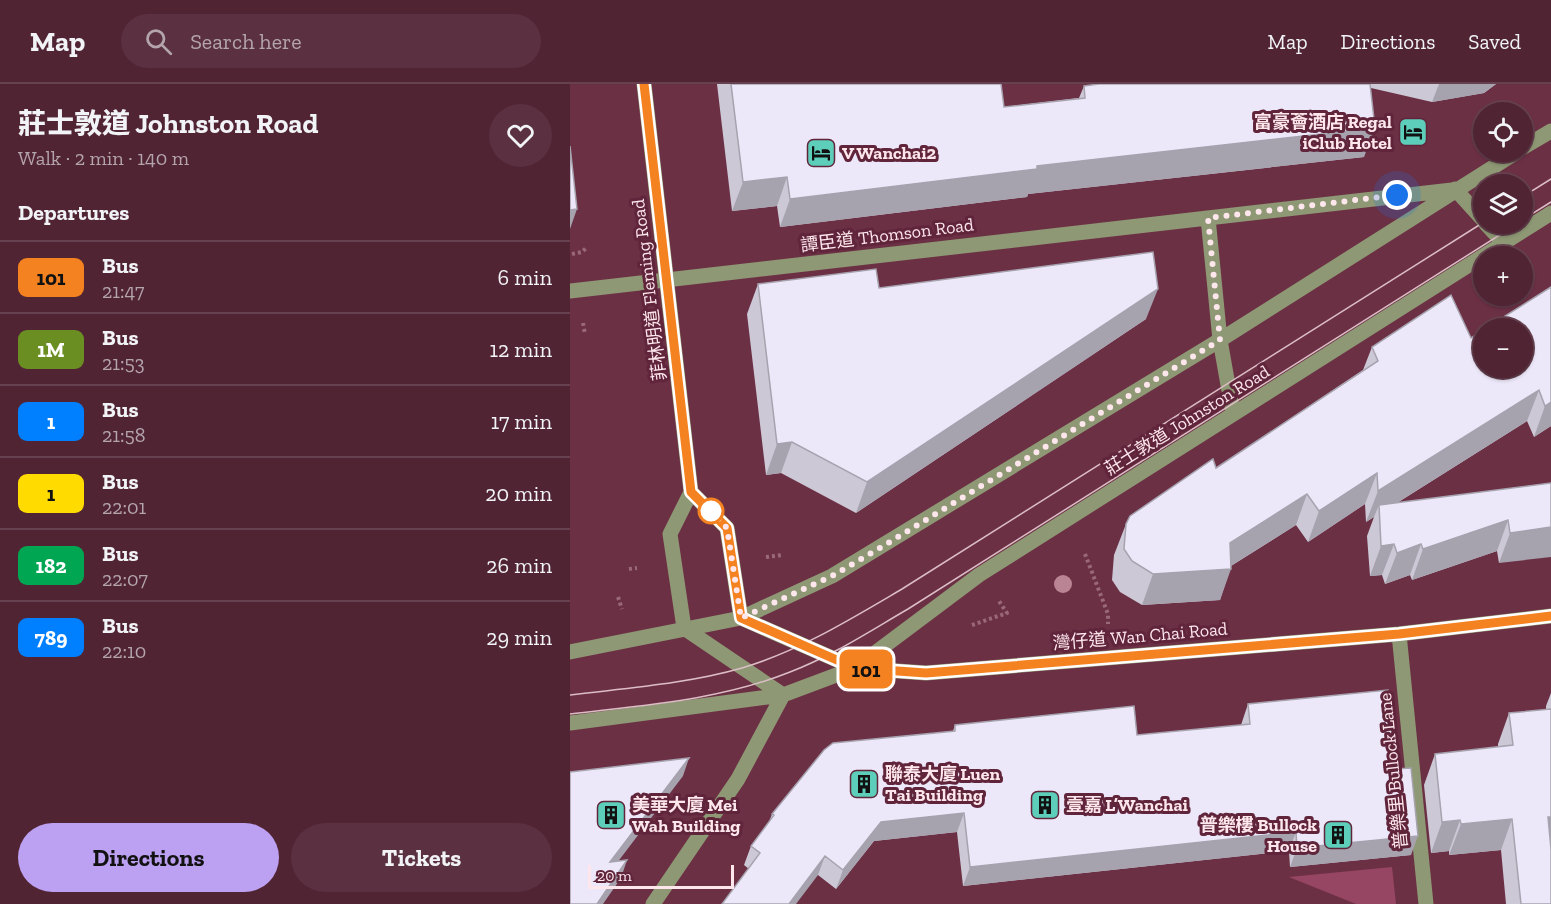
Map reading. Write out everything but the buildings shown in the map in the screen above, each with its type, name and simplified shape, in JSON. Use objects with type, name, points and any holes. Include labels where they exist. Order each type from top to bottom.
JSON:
[{"type":"street","name":"菲林明道 Fleming Road","points":[[645,84],[691,492]]},
{"type":"street","points":[[1533,142],[1551,131]]},
{"type":"street","points":[[570,652],[741,618],[832,576],[1220,340],[1500,162]]},
{"type":"street","name":"譚臣道 Thomson Road","points":[[570,291],[1455,189]]},
{"type":"street","points":[[1455,189],[1473,209]]},
{"type":"street","name":"莊士敦道 Johnston Road","points":[[570,723],[783,695],[855,668],[979,575],[1551,213]]},
{"type":"street","points":[[1208,218],[1220,340],[1233,413]]},
{"type":"street","points":[[1496,234],[1504,243]]},
{"type":"street","points":[[653,904],[738,779],[783,695],[684,628],[670,534],[691,492],[727,528],[741,618]]},
{"type":"street","name":"灣仔道 Wan Chai Road","points":[[741,618],[855,668],[926,673],[1399,634],[1551,616]]},
{"type":"street","name":"普樂里 Bullock Lane","points":[[1399,634],[1426,904]]},
{"type":"path","points":[[570,254],[582,252],[587,247]]},
{"type":"path","points":[[1085,554],[1108,614],[1108,628]]},
{"type":"path","points":[[759,558],[783,555]]},
{"type":"path","points":[[629,569],[637,568]]},
{"type":"shaded area","points":[[1392,867],[1396,904],[1356,904],[1289,877]]},
{"type":"tram line","points":[[1533,190],[1551,179]]},
{"type":"tram line","points":[[1533,213],[1551,202]]},
{"type":"tram line","points":[[570,695],[656,685],[742,668],[784,653],[824,633],[902,589],[1473,229]]},
{"type":"tram line","points":[[570,714],[682,700],[737,689],[806,666],[836,651],[908,609],[1501,234]]},
{"type":"bus line","name":"101","points":[[644,84],[691,492],[727,528],[741,618],[799,646],[855,668],[926,673],[1399,634],[1551,616]]},
{"type":"place","name":"富豪薈酒店 Regal iClub Hotel","points":[[1413,132]]},
{"type":"place","name":"V Wanchai2","points":[[821,153]]},
{"type":"place","name":"聯泰大廈 Luen Tai Building","points":[[864,784]]},
{"type":"place","name":"壹嘉 L’Wanchai","points":[[1045,805]]},
{"type":"place","name":"美華大廈 Mei Wah Building","points":[[611,815]]},
{"type":"place","name":"普樂樓 Bullock House","points":[[1338,835]]},
{"type":"route","points":[[711,511],[727,528],[741,618],[832,576],[1220,340],[1208,218],[1397,195]]}]
